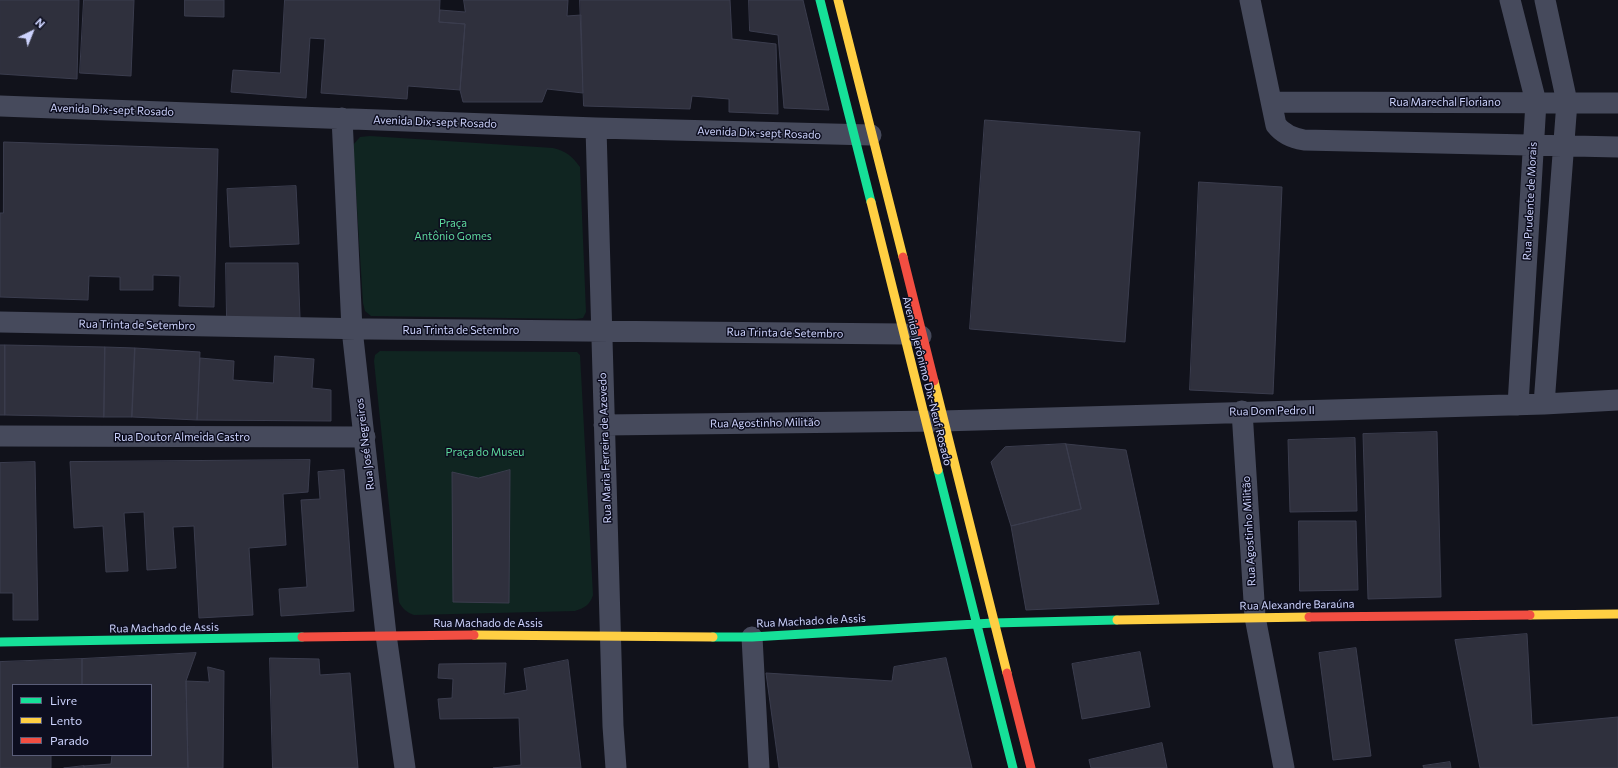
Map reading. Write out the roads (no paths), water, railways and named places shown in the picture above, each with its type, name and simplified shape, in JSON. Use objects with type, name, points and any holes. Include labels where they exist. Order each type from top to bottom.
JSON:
[{"type":"street","name":"Avenida Jerônimo Dix-Neuf Rosado","points":[[820,0],[862,135],[934,421],[993,622],[1031,768]]},
{"type":"street","name":"Avenida Jerônimo Dix-Neuf Rosado","points":[[838,0],[862,135],[934,421],[975,623],[1013,768]]},
{"type":"street","points":[[1250,0],[1276,125],[1286,135],[1304,140],[1618,147]]},
{"type":"street","name":"Rua Prudente de Morais","points":[[1510,0],[1536,102],[1518,405]]},
{"type":"street","points":[[1544,404],[1567,102],[1545,0]]},
{"type":"street","name":"Rua Marechal Floriano","points":[[1272,102],[1618,103]]},
{"type":"street","name":"Avenida Dix-sept Rosado","points":[[0,106],[596,128],[862,135]]},
{"type":"street","name":"Rua José Negreiros","points":[[342,118],[352,329],[386,635],[405,768]]},
{"type":"street","name":"Rua Maria Ferreira de Azevedo","points":[[596,128],[613,726],[616,768]]},
{"type":"street","name":"Rua Trinta de Setembro","points":[[0,322],[352,329],[912,335]]},
{"type":"street","name":"Rua Dom Pedro II","points":[[934,421],[1242,411],[1518,405],[1618,400]]},
{"type":"street","name":"Rua Agostinho Militão","points":[[1242,411],[1255,617],[1284,768]]},
{"type":"street","name":"Rua Agostinho Militão","points":[[604,426],[934,421]]},
{"type":"street","name":"Rua Doutor Almeida Castro","points":[[0,436],[365,437]]},
{"type":"street","name":"Rua Alexandre Baraúna","points":[[975,623],[1255,617],[1618,614]]},
{"type":"street","name":"Rua Machado de Assis","points":[[0,642],[386,635],[752,637],[975,623]]},
{"type":"street","points":[[752,637],[759,768]]},
{"type":"park label","name":"Praça Antônio Gomes","points":[[453,229]]},
{"type":"park label","name":"Praça do Museu","points":[[485,452]]}]
